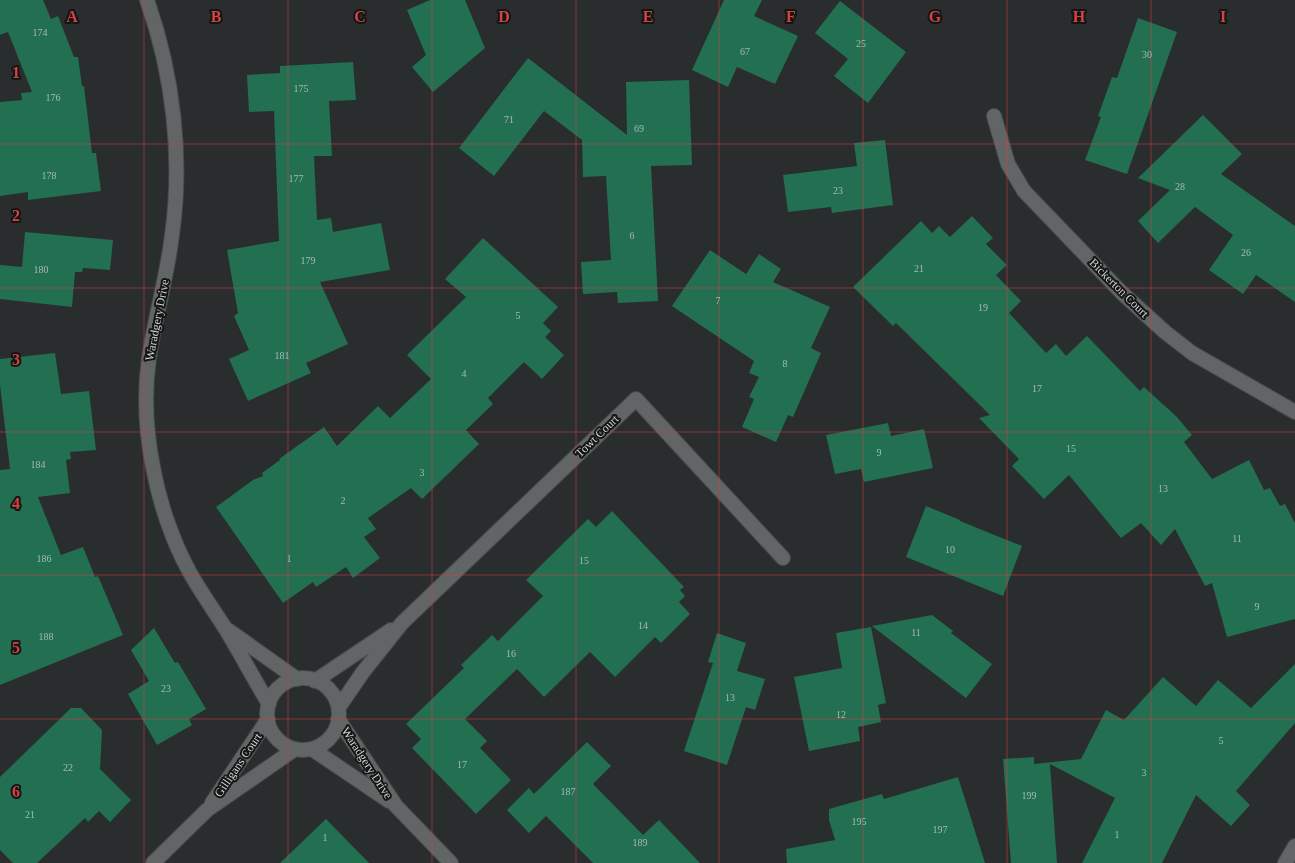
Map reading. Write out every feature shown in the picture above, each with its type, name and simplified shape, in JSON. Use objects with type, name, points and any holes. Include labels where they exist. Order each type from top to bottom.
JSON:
[{"type":"street","name":"Waradgery Drive","points":[[147,0],[169,83],[174,130],[176,179],[170,250],[149,359],[147,382],[148,433],[152,466],[159,497],[168,523],[188,569],[205,599],[224,626],[269,704]]},
{"type":"street","name":"Bickerton Court","points":[[994,116],[1008,164],[1024,191],[1122,293],[1165,332],[1192,353],[1295,412]]},
{"type":"street","name":"Towt Court","points":[[339,713],[363,672],[402,623],[636,400],[783,558]]},
{"type":"street","name":"Towt Court","points":[[315,681],[402,623]]},
{"type":"street","name":"Waradgery Drive","points":[[224,626],[296,679]]},
{"type":"street","points":[[296,679],[315,681],[325,686],[332,694],[339,713],[336,730],[330,738],[312,749],[295,749],[285,745],[271,730],[268,720],[269,704],[279,688],[287,682],[296,679]]},
{"type":"street","name":"Waradgery Drive","points":[[339,713],[396,806]]},
{"type":"street","name":"Gilligans Court","points":[[208,810],[268,720]]},
{"type":"street","name":"Gilligans Court","points":[[153,863],[208,810],[295,749]]},
{"type":"street","name":"Waradgery Drive","points":[[312,749],[396,806],[451,863]]},
{"type":"street","points":[[1284,863],[1295,846]]},
{"type":"building","points":[[0,0],[43,0],[51,19],[58,16],[74,57],[78,57],[82,86],[84,86],[92,153],[96,153],[101,191],[28,200],[28,192],[0,196],[0,102],[22,100],[21,93],[32,92],[8,32],[0,35]]},
{"type":"building","points":[[430,0],[465,0],[485,48],[433,92],[412,67],[426,55],[407,10]]},
{"type":"building","points":[[724,0],[762,0],[754,16],[798,36],[775,84],[737,67],[728,87],[692,70]]},
{"type":"building","points":[[840,1],[906,52],[868,103],[834,76],[848,59],[815,33]]},
{"type":"building","points":[[1138,18],[1177,32],[1127,174],[1085,160],[1101,117],[1098,116],[1112,77],[1117,78]]},
{"type":"building","points":[[528,58],[627,135],[626,82],[689,80],[692,165],[651,166],[658,301],[618,303],[617,292],[583,294],[581,262],[611,260],[606,176],[583,177],[582,140],[544,111],[494,176],[459,148]]},
{"type":"building","points":[[353,62],[356,100],[329,101],[332,156],[314,156],[317,220],[331,218],[333,232],[381,223],[390,270],[320,282],[348,344],[306,363],[311,373],[248,401],[229,359],[249,350],[234,316],[238,313],[227,250],[279,241],[274,111],[249,112],[247,75],[280,73],[280,66]]},
{"type":"building","points":[[1203,115],[1242,154],[1221,174],[1295,226],[1295,302],[1256,275],[1243,294],[1209,270],[1233,235],[1195,207],[1158,243],[1138,221],[1170,190],[1138,178]]},
{"type":"building","points":[[885,140],[893,205],[832,213],[831,207],[788,212],[783,175],[857,166],[854,143]]},
{"type":"building","points":[[972,216],[993,238],[986,244],[1007,265],[996,275],[1021,301],[1009,313],[1046,353],[1056,344],[1066,356],[1087,336],[1140,391],[1144,387],[1177,417],[1192,435],[1184,442],[1212,479],[1249,460],[1264,490],[1270,488],[1280,506],[1285,504],[1295,523],[1295,619],[1227,637],[1212,583],[1205,586],[1175,529],[1161,545],[1141,523],[1121,538],[1069,475],[1044,499],[1012,466],[1019,459],[979,418],[990,415],[896,323],[893,326],[853,287],[921,221],[932,233],[939,226],[950,237]]},
{"type":"building","points":[[25,232],[113,240],[110,270],[83,268],[82,272],[75,272],[72,307],[0,299],[0,265],[22,267]]},
{"type":"building","points":[[483,238],[558,307],[543,323],[551,331],[545,337],[564,355],[542,379],[524,362],[488,398],[493,404],[466,430],[479,444],[422,499],[411,488],[368,518],[376,529],[364,537],[380,558],[353,578],[346,567],[316,587],[313,582],[283,603],[216,507],[253,480],[263,476],[262,473],[279,459],[324,427],[337,446],[378,406],[390,418],[431,379],[407,355],[466,297],[445,279]]},
{"type":"building","points":[[710,250],[746,274],[759,254],[781,269],[773,282],[830,307],[811,348],[821,353],[793,417],[788,415],[776,442],[742,427],[754,399],[749,397],[759,377],[749,373],[754,361],[672,306]]},
{"type":"building","points":[[55,353],[61,394],[89,391],[96,450],[70,452],[71,459],[66,460],[70,493],[38,497],[61,555],[83,547],[95,577],[98,576],[123,635],[0,685],[0,470],[10,469],[0,385],[0,359]]},
{"type":"building","points":[[888,423],[891,436],[924,429],[933,468],[864,482],[861,469],[835,474],[826,435]]},
{"type":"building","points":[[926,506],[1022,546],[1003,596],[906,557]]},
{"type":"building","points":[[612,511],[684,587],[680,590],[685,596],[679,602],[690,614],[661,643],[655,637],[615,677],[590,652],[544,697],[517,669],[465,719],[487,741],[480,748],[511,780],[476,814],[412,748],[421,739],[406,724],[464,668],[461,665],[492,635],[498,641],[543,596],[526,580],[588,519],[596,527]]},
{"type":"building","points":[[932,615],[953,631],[951,633],[992,664],[966,698],[872,626]]},
{"type":"building","points":[[871,627],[886,703],[878,705],[881,722],[858,727],[860,741],[809,751],[794,677],[842,668],[836,633]]},
{"type":"building","points":[[154,628],[175,663],[178,662],[206,709],[189,719],[192,725],[157,745],[128,694],[149,681],[131,650]]},
{"type":"building","points":[[717,633],[746,643],[737,671],[765,679],[755,710],[746,707],[727,765],[684,751],[713,663],[708,662]]},
{"type":"building","points":[[1295,664],[1295,723],[1236,791],[1250,805],[1231,826],[1196,795],[1162,863],[1082,863],[1115,798],[1050,764],[1057,863],[1011,863],[1003,759],[1034,757],[1034,764],[1081,759],[1106,710],[1124,720],[1163,677],[1196,706],[1218,680],[1251,708]]},
{"type":"building","points":[[71,708],[81,708],[102,730],[100,769],[131,800],[110,822],[99,811],[88,822],[85,818],[37,863],[13,863],[0,850],[0,777]]},
{"type":"building","points":[[587,742],[611,766],[593,784],[643,835],[659,820],[700,863],[593,863],[546,816],[529,833],[507,810],[529,788],[534,794]]},
{"type":"building","points":[[958,777],[985,863],[787,863],[786,849],[835,840],[829,820],[829,809],[882,794],[884,799]]},
{"type":"building","points":[[326,819],[369,863],[280,863]]}]
